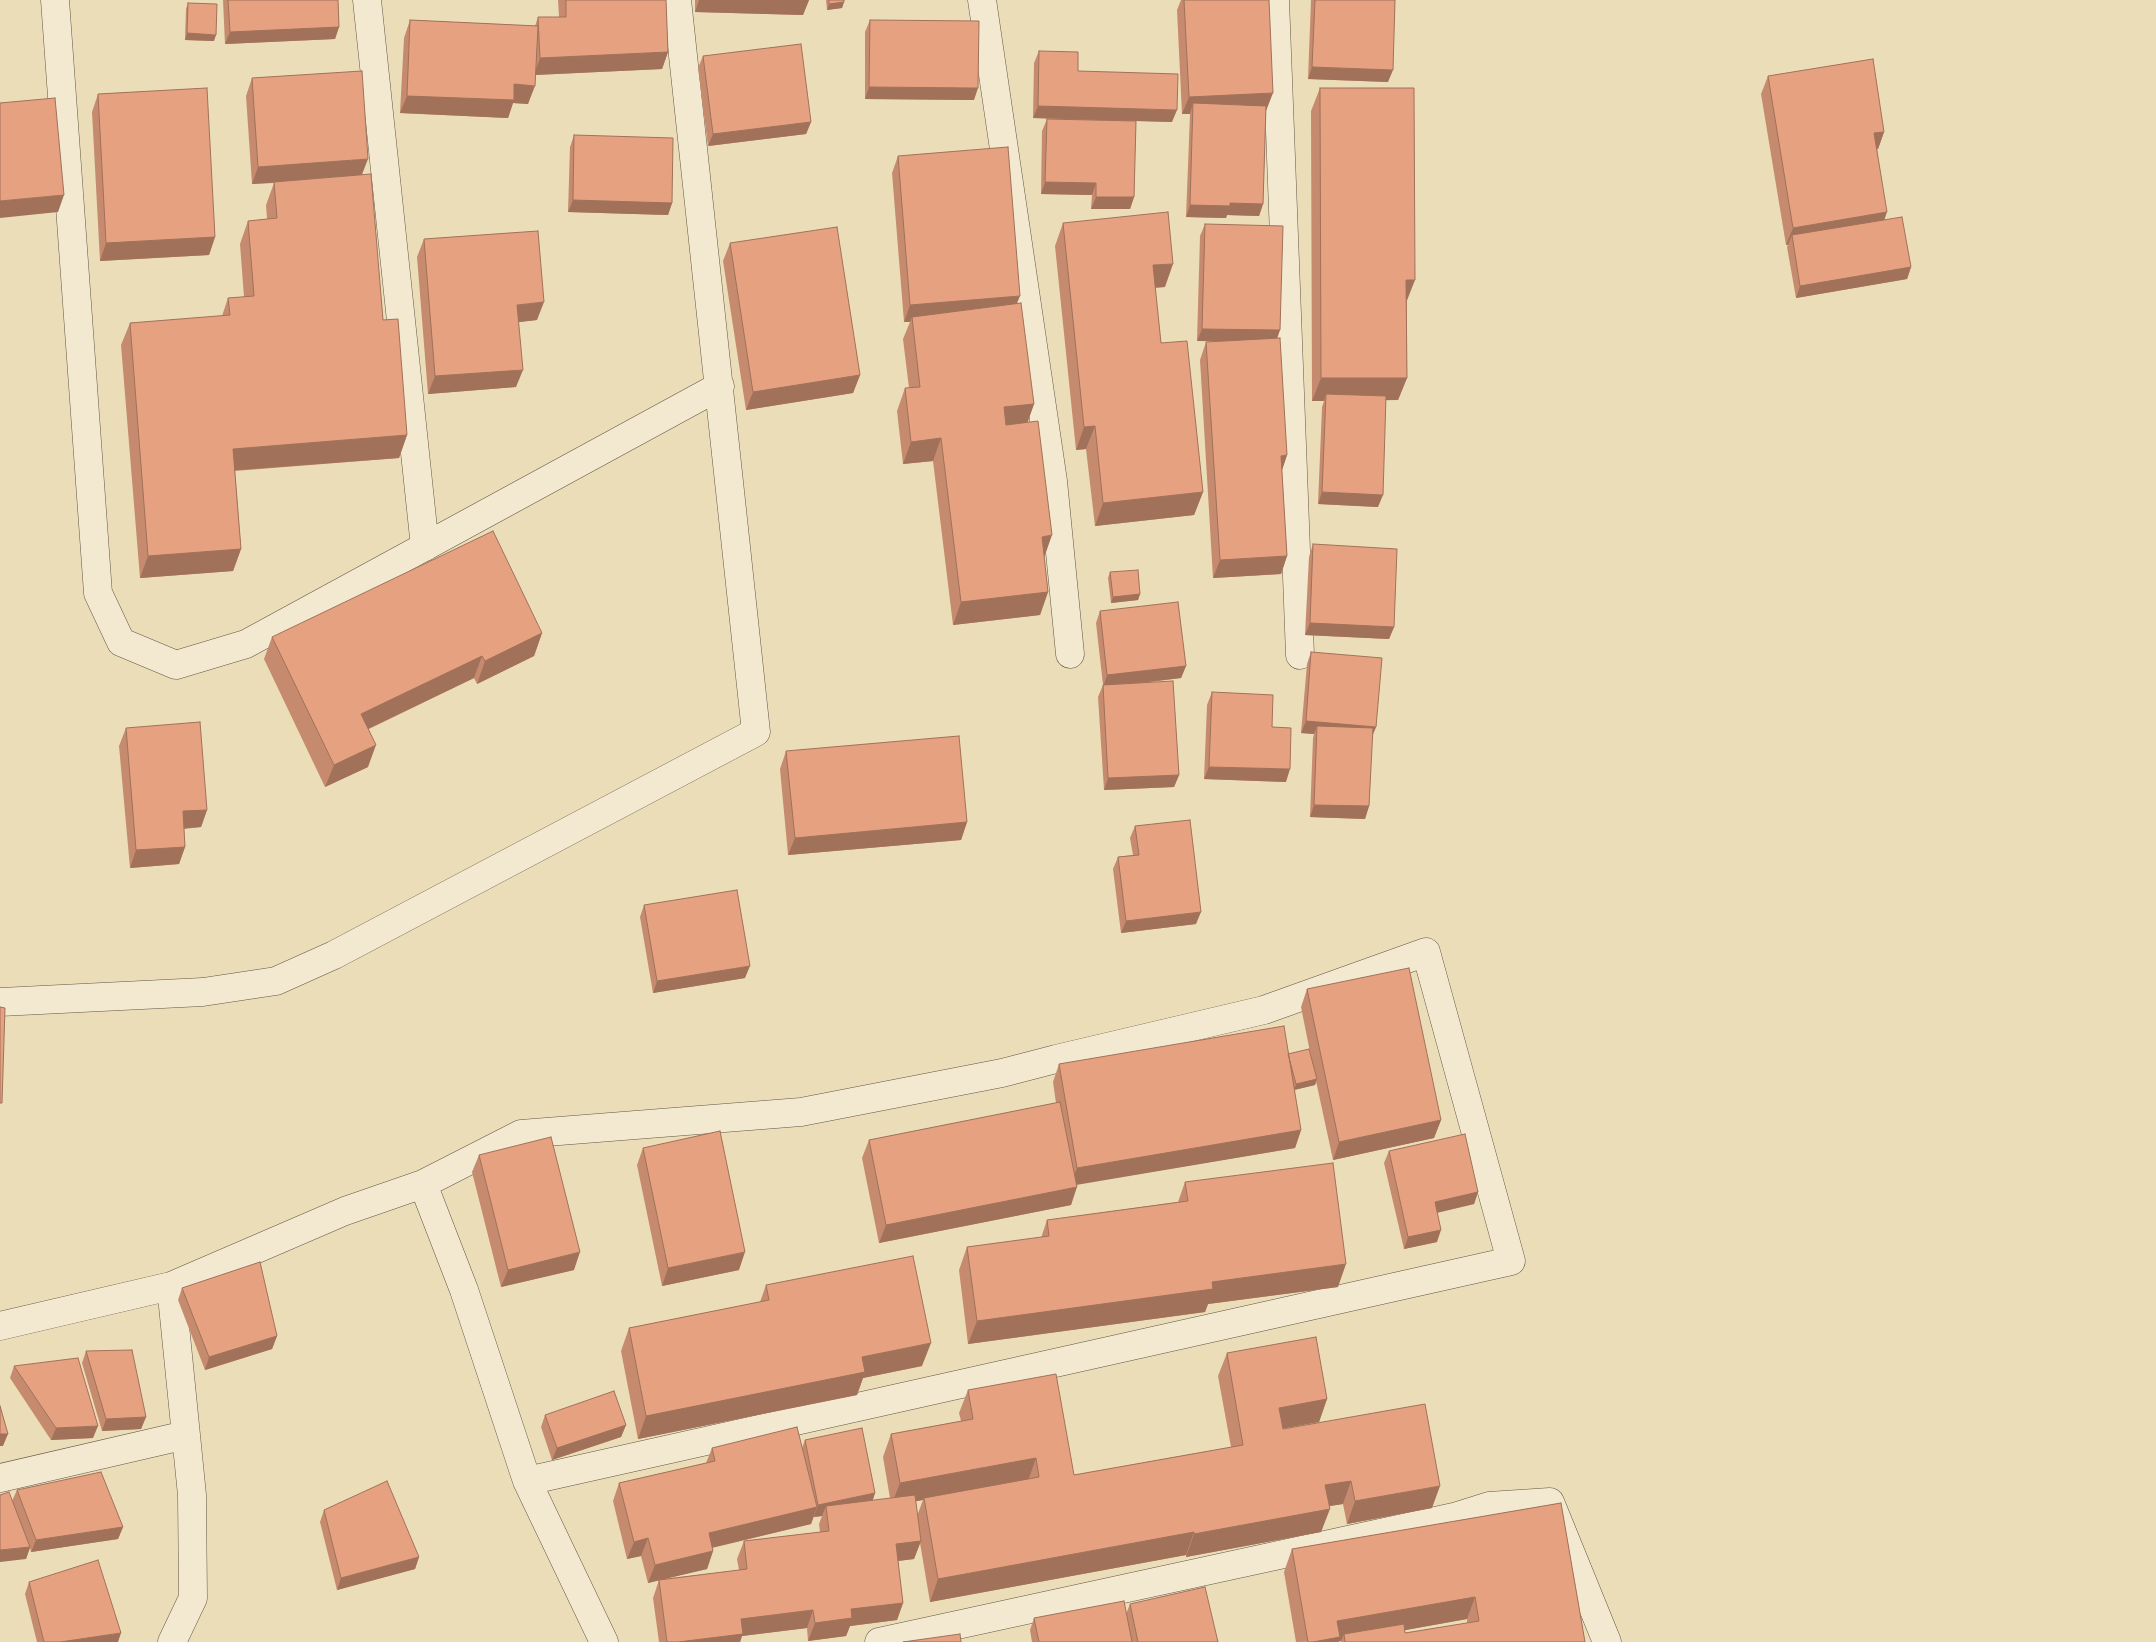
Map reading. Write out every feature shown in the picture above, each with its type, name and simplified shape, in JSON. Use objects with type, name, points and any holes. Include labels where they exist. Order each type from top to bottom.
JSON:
[{"type":"street","points":[[55,0],[98,593],[121,642],[176,665],[246,644],[720,386]]},
{"type":"street","points":[[367,0],[424,547]]},
{"type":"street","points":[[0,1002],[203,992],[276,981],[334,955],[756,732],[677,0]]},
{"type":"street","points":[[982,0],[1053,481],[1070,654]]},
{"type":"street","points":[[1275,0],[1300,655]]},
{"type":"street","points":[[0,1326],[171,1286],[345,1211],[423,1184],[520,1134],[801,1112],[1002,1074],[1056,1059],[1264,1010],[1426,952],[1512,1261],[527,1481]]},
{"type":"street","points":[[423,1184],[464,1290],[527,1481],[604,1642]]},
{"type":"street","points":[[171,1286],[192,1495],[193,1598],[172,1642]]},
{"type":"street","points":[[0,1478],[186,1436]]},
{"type":"street","points":[[879,1642],[1454,1517],[1489,1506],[1550,1502],[1607,1642]]},
{"type":"building","points":[[228,0],[338,0],[339,27],[230,32]]},
{"type":"building","points":[[566,0],[666,0],[668,52],[540,58],[538,17],[566,17]]},
{"type":"building","points":[[829,0],[844,0],[844,2],[829,4]]},
{"type":"building","points":[[1184,0],[1269,0],[1273,93],[1189,97]]},
{"type":"building","points":[[1315,0],[1395,0],[1393,70],[1312,67]]},
{"type":"building","points":[[188,3],[217,4],[216,35],[187,33]]},
{"type":"building","points":[[410,20],[538,26],[535,86],[514,84],[514,100],[407,96]]},
{"type":"building","points":[[870,20],[979,21],[978,88],[869,87]]},
{"type":"building","points":[[801,44],[811,122],[713,134],[703,56]]},
{"type":"building","points":[[1039,51],[1078,52],[1078,71],[1178,74],[1177,110],[1038,106]]},
{"type":"building","points":[[1873,59],[1884,132],[1874,133],[1887,212],[1793,228],[1768,76]]},
{"type":"building","points":[[362,71],[368,159],[258,167],[252,78]]},
{"type":"building","points":[[207,88],[215,237],[106,243],[98,94]]},
{"type":"building","points":[[1320,88],[1414,88],[1415,280],[1406,280],[1407,378],[1321,378]]},
{"type":"building","points":[[55,98],[64,195],[0,201],[0,103]]},
{"type":"building","points":[[1193,103],[1266,106],[1263,204],[1230,203],[1230,206],[1190,205]]},
{"type":"building","points":[[1047,119],[1136,121],[1134,197],[1096,197],[1096,183],[1045,182]]},
{"type":"building","points":[[574,135],[673,138],[672,203],[573,200]]},
{"type":"building","points":[[1008,147],[1020,296],[910,305],[898,156]]},
{"type":"building","points":[[371,174],[383,320],[398,319],[407,435],[233,449],[241,549],[148,556],[130,323],[230,315],[228,298],[254,296],[248,221],[277,218],[274,182]]},
{"type":"building","points":[[1168,212],[1173,264],[1153,265],[1161,343],[1187,341],[1203,492],[1103,503],[1095,426],[1084,427],[1063,223]]},
{"type":"building","points":[[1902,217],[1911,267],[1800,286],[1792,235]]},
{"type":"building","points":[[1205,224],[1283,226],[1280,330],[1202,329]]},
{"type":"building","points":[[837,227],[860,375],[753,392],[730,243]]},
{"type":"building","points":[[538,231],[544,302],[517,305],[523,370],[435,376],[424,239]]},
{"type":"building","points":[[1021,303],[1034,404],[1004,407],[1006,425],[1038,421],[1052,535],[1042,537],[1048,592],[961,602],[941,438],[911,442],[905,388],[920,387],[912,317]]},
{"type":"building","points":[[1280,338],[1287,455],[1281,456],[1287,556],[1220,560],[1206,342]]},
{"type":"building","points":[[1326,394],[1386,396],[1383,495],[1322,492]]},
{"type":"building","points":[[493,531],[542,633],[485,661],[482,656],[361,714],[376,745],[334,765],[272,637]]},
{"type":"building","points":[[1313,544],[1397,549],[1394,627],[1310,623]]},
{"type":"building","points":[[1138,570],[1140,594],[1113,597],[1110,572]]},
{"type":"building","points":[[1178,602],[1186,666],[1107,675],[1100,611]]},
{"type":"building","points":[[1311,652],[1382,658],[1376,727],[1306,721]]},
{"type":"building","points":[[1173,681],[1179,775],[1108,778],[1103,685]]},
{"type":"building","points":[[1212,692],[1273,695],[1272,727],[1291,728],[1290,769],[1209,767]]},
{"type":"building","points":[[200,722],[207,810],[183,811],[185,847],[136,850],[126,728]]},
{"type":"building","points":[[1317,726],[1373,728],[1369,806],[1314,805]]},
{"type":"building","points":[[959,736],[967,822],[795,838],[786,751]]},
{"type":"building","points":[[1190,820],[1201,912],[1126,921],[1118,857],[1139,855],[1135,826]]},
{"type":"building","points":[[737,890],[750,966],[657,981],[644,905]]},
{"type":"building","points":[[1409,968],[1441,1120],[1339,1142],[1307,989]]},
{"type":"building","points":[[0,1007],[5,1008],[2,1103],[0,1103]]},
{"type":"building","points":[[1284,1026],[1301,1130],[1077,1168],[1059,1064]]},
{"type":"building","points":[[1309,1049],[1317,1079],[1296,1084],[1288,1054]]},
{"type":"building","points":[[1060,1102],[1077,1187],[886,1225],[869,1140]]},
{"type":"building","points":[[720,1131],[745,1252],[668,1268],[643,1148]]},
{"type":"building","points":[[1465,1134],[1478,1192],[1435,1202],[1441,1230],[1408,1237],[1389,1151]]},
{"type":"building","points":[[551,1137],[580,1252],[508,1270],[479,1155]]},
{"type":"building","points":[[1333,1163],[1346,1264],[1212,1282],[1213,1289],[977,1321],[967,1247],[1049,1236],[1047,1220],[1188,1201],[1185,1182]]},
{"type":"building","points":[[913,1256],[931,1343],[862,1357],[865,1372],[646,1416],[629,1328],[769,1300],[766,1285]]},
{"type":"building","points":[[260,1262],[277,1336],[209,1357],[182,1288]]},
{"type":"building","points":[[1316,1337],[1327,1399],[1279,1408],[1283,1429],[1425,1404],[1440,1486],[1355,1501],[1351,1481],[1325,1485],[1330,1509],[938,1579],[924,1498],[1039,1477],[1036,1458],[900,1483],[891,1434],[973,1419],[968,1390],[1056,1374],[1074,1475],[1243,1445],[1227,1353]]},
{"type":"building","points":[[132,1350],[146,1417],[106,1419],[86,1351]]},
{"type":"building","points":[[78,1358],[98,1426],[56,1428],[14,1366]]},
{"type":"building","points":[[614,1391],[626,1425],[557,1448],[545,1415]]},
{"type":"building","points":[[0,1406],[8,1434],[0,1434]]},
{"type":"building","points":[[797,1427],[817,1507],[709,1533],[713,1551],[655,1565],[648,1538],[634,1542],[619,1483],[715,1461],[712,1448]]},
{"type":"building","points":[[862,1428],[875,1493],[818,1505],[805,1440]]},
{"type":"building","points":[[101,1472],[123,1527],[36,1540],[17,1490]]},
{"type":"building","points":[[387,1481],[419,1557],[341,1578],[324,1510]]},
{"type":"building","points":[[9,1492],[30,1547],[0,1550],[0,1495]]},
{"type":"building","points":[[915,1495],[921,1541],[896,1544],[903,1603],[851,1609],[852,1618],[815,1623],[813,1610],[741,1619],[743,1634],[667,1642],[659,1580],[747,1569],[744,1541],[829,1531],[826,1506]]},
{"type":"building","points":[[1561,1503],[1585,1642],[1345,1642],[1344,1634],[1404,1624],[1405,1633],[1479,1621],[1475,1597],[1337,1621],[1340,1637],[1308,1642],[1292,1549]]},
{"type":"building","points":[[98,1560],[121,1633],[60,1642],[44,1642],[29,1582]]},
{"type":"building","points":[[1205,1587],[1218,1642],[1138,1642],[1130,1604]]},
{"type":"building","points":[[1124,1601],[1132,1642],[1039,1642],[1034,1618]]},
{"type":"building","points":[[960,1634],[961,1642],[903,1642]]}]
